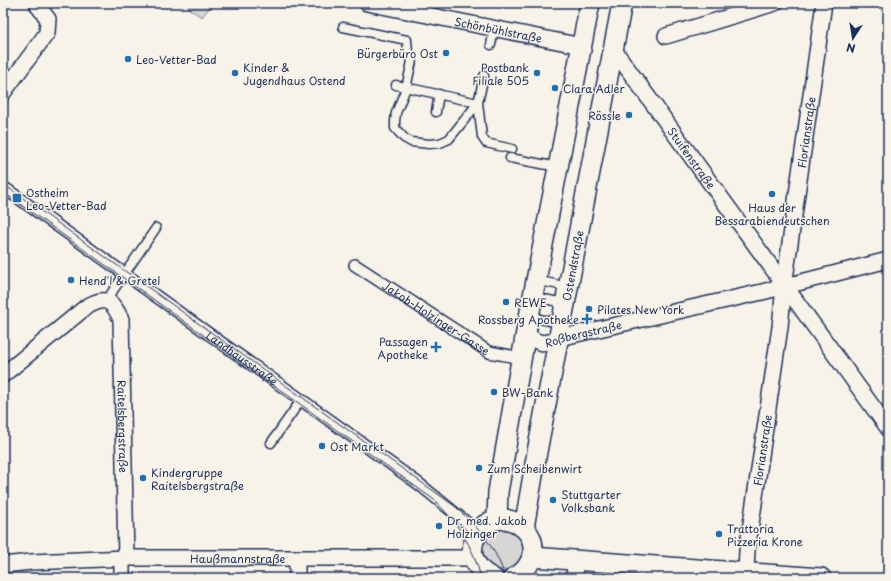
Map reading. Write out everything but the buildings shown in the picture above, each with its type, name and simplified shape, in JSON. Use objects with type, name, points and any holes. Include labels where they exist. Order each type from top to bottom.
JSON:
[{"type":"street","name":"Schönbühlstraße","points":[[367,3],[582,46]]},
{"type":"street","points":[[497,520],[498,492],[534,288],[590,3]]},
{"type":"street","name":"Ostendstraße","points":[[524,528],[528,498],[622,3]]},
{"type":"street","points":[[666,36],[775,3]]},
{"type":"street","name":"Florianstraße","points":[[746,572],[747,551],[780,327],[784,286],[824,3]]},
{"type":"street","points":[[3,93],[47,32],[48,19],[37,4]]},
{"type":"street","name":"Stuifenstraße","points":[[614,50],[888,428]]},
{"type":"street","name":"Landhausstraße","points":[[3,188],[419,484],[478,532]]},
{"type":"street","name":"Roßbergstraße","points":[[528,324],[532,339],[543,343],[552,342],[560,331],[762,292],[888,260]]},
{"type":"street","name":"Jakob-Holzinger-Gasse","points":[[355,265],[488,352],[522,358]]},
{"type":"street","points":[[3,375],[86,307],[98,300],[106,301]]},
{"type":"street","name":"Raitelsbergstraße","points":[[106,301],[115,306],[121,319],[124,558],[122,578]]},
{"type":"street","points":[[488,577],[477,566],[474,558],[473,547],[478,532],[488,523],[497,520],[510,520],[518,523],[524,528],[532,540],[532,557],[526,569],[518,576]]},
{"type":"street","points":[[532,557],[575,569],[746,572],[821,578]]},
{"type":"street","name":"Haußmannstraße","points":[[3,566],[30,562],[124,558],[474,558]]},
{"type":"street","points":[[297,558],[297,578]]},
{"type":"lane","points":[[343,27],[408,40],[408,52],[412,61],[406,88],[394,120],[395,128],[404,138],[411,142],[429,144],[440,143],[448,139],[478,103]]},
{"type":"lane","points":[[490,45],[494,29]]},
{"type":"lane","points":[[484,76],[478,103],[482,137],[486,142],[512,149]]},
{"type":"lane","points":[[396,86],[478,103]]},
{"type":"lane","points":[[436,112],[439,94]]},
{"type":"lane","points":[[510,158],[558,167]]},
{"type":"lane","points":[[106,301],[156,228]]},
{"type":"lane","points":[[534,288],[567,295]]},
{"type":"lane","points":[[534,288],[567,295]]},
{"type":"lane","points":[[528,324],[560,331]]},
{"type":"lane","points":[[271,443],[301,400]]},
{"type":"shaded area","points":[[187,3],[213,3],[202,17],[189,9]]},
{"type":"shaded area","points":[[503,530],[511,532],[517,536],[521,542],[523,550],[521,558],[517,564],[511,568],[503,570],[495,568],[489,564],[485,558],[483,550],[485,542],[489,536],[495,532]]},
{"type":"tram line","points":[[3,184],[456,507],[486,539],[502,567],[505,578]]},
{"type":"tram line","points":[[3,192],[433,499],[457,525],[474,555],[481,578]]},
{"type":"place","name":"Bürgerbüro Ost","points":[[446,53]]},
{"type":"place","name":"Leo-Vetter-Bad","points":[[128,59]]},
{"type":"place","name":"Kinder & Jugendhaus Ostend","points":[[235,73]]},
{"type":"place","name":"Postbank Filiale 505","points":[[537,73]]},
{"type":"place","name":"Clara Adler","points":[[555,88]]},
{"type":"place","name":"Rössle","points":[[629,115]]},
{"type":"place","name":"Haus der Bessarabiendeutschen","points":[[772,194]]},
{"type":"place","name":"Ostheim Leo-Vetter-Bad","points":[[17,198]]},
{"type":"place","name":"Hend'l & Gretel","points":[[71,280]]},
{"type":"place","name":"REWE","points":[[506,302]]},
{"type":"place","name":"Pilates New York","points":[[589,309]]},
{"type":"place","name":"Rossberg Apotheke","points":[[587,319]]},
{"type":"place","name":"Passagen Apotheke","points":[[436,347]]},
{"type":"place","name":"BW-Bank","points":[[494,392]]},
{"type":"place","name":"Ost Markt","points":[[322,446]]},
{"type":"place","name":"Zum Scheibenwirt","points":[[479,468]]},
{"type":"place","name":"Kindergruppe Raitelsbergstraße","points":[[143,478]]},
{"type":"place","name":"Stuttgarter Volksbank","points":[[553,500]]},
{"type":"place","name":"Dr. med. Jakob Holzinger","points":[[439,526]]},
{"type":"place","name":"Trattoria Pizzeria Krone","points":[[719,534]]}]
